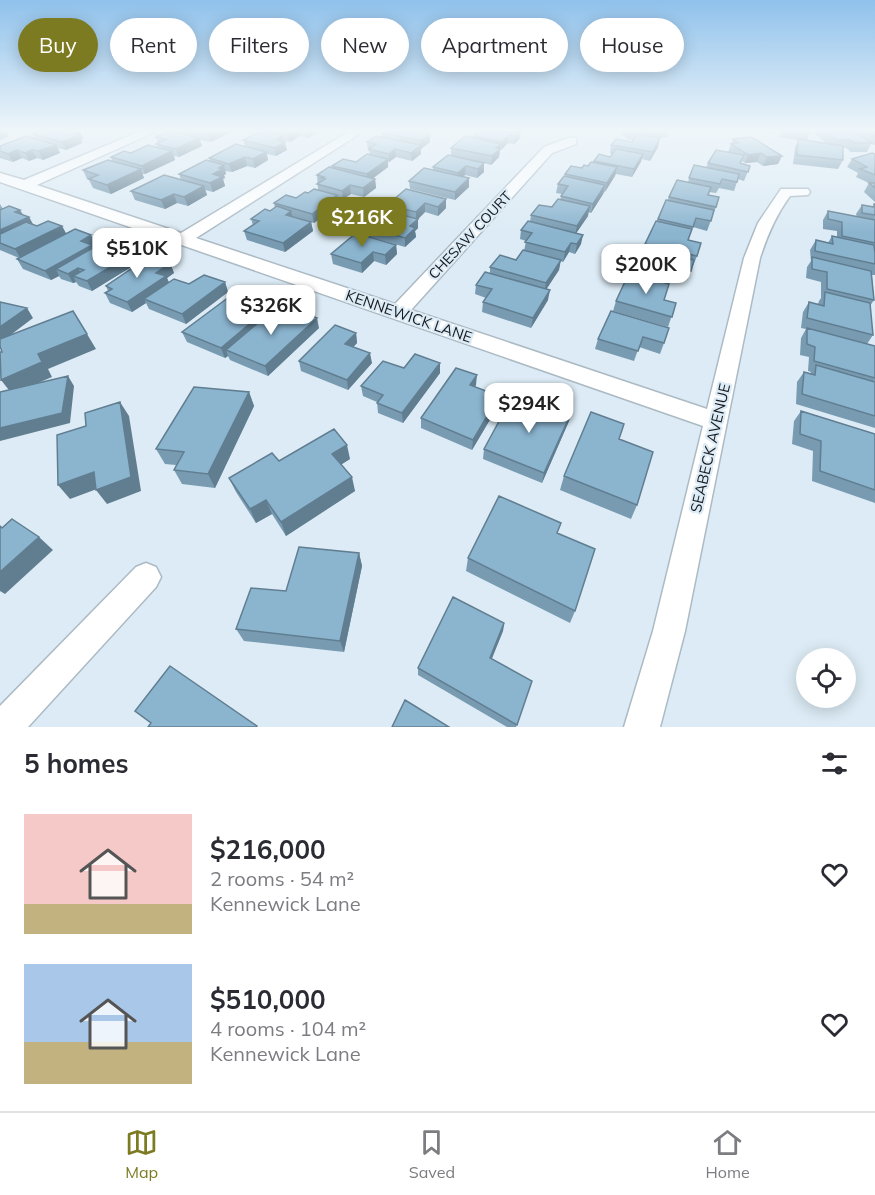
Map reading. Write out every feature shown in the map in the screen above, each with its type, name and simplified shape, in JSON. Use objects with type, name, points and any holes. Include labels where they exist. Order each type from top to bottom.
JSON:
[{"type":"street","points":[[25,185],[72,165]]},
{"type":"street","points":[[183,239],[303,165]]},
{"type":"street","name":"CHESAW COURT","points":[[398,312],[534,165]]},
{"type":"street","name":"KENNEWICK LANE","points":[[0,177],[716,421]]},
{"type":"street","name":"SEABECK AVENUE","points":[[642,727],[669,631],[752,258],[761,230],[774,206],[786,192],[803,192]]},
{"type":"street","points":[[4,727],[146,577]]},
{"type":"building","points":[[96,165],[126,165],[141,169],[107,185],[89,179],[98,175],[83,170]]},
{"type":"building","points":[[196,165],[224,165],[219,168],[223,169],[213,174],[222,177],[210,183],[179,174]]},
{"type":"building","points":[[334,165],[380,165],[367,174],[332,166]]},
{"type":"building","points":[[436,165],[482,165],[478,169],[466,166],[458,173],[433,167]]},
{"type":"building","points":[[584,165],[617,167],[607,183],[565,174],[571,166],[582,168]]},
{"type":"building","points":[[614,165],[636,165],[634,169]]},
{"type":"building","points":[[694,165],[739,174],[737,182],[722,179],[720,184],[689,178]]},
{"type":"building","points":[[717,165],[746,165],[750,166],[748,172]]},
{"type":"building","points":[[863,165],[875,165],[875,175],[860,169],[867,167]]},
{"type":"building","points":[[329,167],[375,179],[363,188],[350,185],[342,191],[317,184],[325,179],[317,175]]},
{"type":"building","points":[[424,168],[469,178],[455,192],[409,181]]},
{"type":"building","points":[[164,175],[204,186],[184,197],[174,194],[161,200],[131,191]]},
{"type":"building","points":[[564,176],[605,185],[593,204],[561,196],[568,186],[558,184]]},
{"type":"building","points":[[677,180],[711,187],[708,195],[719,197],[716,207],[669,197]]},
{"type":"building","points":[[314,189],[337,195],[312,214],[274,203],[286,195],[296,198]]},
{"type":"building","points":[[406,189],[446,199],[438,207],[425,203],[416,212],[387,205]]},
{"type":"building","points":[[558,199],[590,206],[577,226],[531,215],[539,205],[552,207]]},
{"type":"building","points":[[666,200],[714,210],[711,221],[696,218],[693,227],[658,219]]},
{"type":"building","points":[[874,204],[875,215],[862,213],[862,205],[874,207]]},
{"type":"building","points":[[9,206],[20,210],[15,212],[29,217],[0,230],[0,210]]},
{"type":"building","points":[[277,206],[291,211],[286,215],[311,222],[283,243],[244,231],[259,221],[251,219],[265,209],[270,211]]},
{"type":"building","points":[[375,208],[418,219],[410,226],[415,228],[405,238],[356,224]]},
{"type":"building","points":[[828,211],[875,220],[875,243],[842,236],[842,222],[828,219]]},
{"type":"building","points":[[48,221],[62,226],[15,249],[0,243],[0,234],[26,222],[37,226]]},
{"type":"building","points":[[528,221],[583,235],[577,244],[571,243],[565,252],[525,242],[532,233],[521,230]]},
{"type":"building","points":[[656,221],[692,229],[688,240],[701,243],[697,256],[645,244]]},
{"type":"building","points":[[75,229],[91,235],[81,241],[92,245],[45,271],[17,259]]},
{"type":"building","points":[[356,233],[396,245],[385,255],[373,252],[361,263],[331,254]]},
{"type":"building","points":[[832,236],[874,245],[875,264],[815,251],[816,240],[833,244]]},
{"type":"building","points":[[98,245],[111,250],[119,245],[137,251],[87,281],[73,276],[84,270],[78,268],[68,274],[56,269]]},
{"type":"building","points":[[642,247],[694,260],[691,271],[675,267],[670,280],[632,270]]},
{"type":"building","points":[[523,250],[561,260],[546,283],[490,267],[500,255],[516,260]]},
{"type":"building","points":[[150,256],[170,263],[156,273],[166,276],[127,302],[105,293],[112,289],[106,286]]},
{"type":"building","points":[[812,257],[871,271],[874,300],[827,289],[827,272],[812,269]]},
{"type":"building","points":[[485,272],[550,290],[533,318],[483,302],[492,289],[476,285]]},
{"type":"building","points":[[629,273],[669,284],[664,300],[676,303],[672,317],[616,301]]},
{"type":"building","points":[[204,275],[225,282],[182,314],[144,299],[174,279],[189,284]]},
{"type":"building","points":[[825,292],[870,303],[873,335],[807,318],[809,302],[824,306]]},
{"type":"building","points":[[229,297],[266,310],[221,348],[182,332]]},
{"type":"building","points":[[0,302],[27,308],[0,327]]},
{"type":"building","points":[[297,310],[317,318],[265,366],[226,350],[272,311],[289,317]]},
{"type":"building","points":[[73,311],[87,334],[38,354],[42,362],[1,380],[0,339]]},
{"type":"building","points":[[611,311],[669,328],[664,343],[643,337],[638,351],[598,339]]},
{"type":"building","points":[[335,325],[356,333],[345,344],[370,353],[347,380],[299,361]]},
{"type":"building","points":[[807,328],[875,346],[875,378],[814,361],[815,347],[807,344]]},
{"type":"building","points":[[415,354],[440,363],[402,413],[377,403],[383,395],[361,386],[383,361],[404,368]]},
{"type":"building","points":[[816,365],[875,382],[875,416],[802,394],[804,372],[815,375]]},
{"type":"building","points":[[456,368],[477,375],[470,385],[499,396],[473,440],[421,418]]},
{"type":"building","points":[[68,376],[62,413],[0,428],[0,392]]},
{"type":"building","points":[[194,387],[249,392],[208,474],[174,470],[184,452],[156,449]]},
{"type":"building","points":[[542,400],[572,411],[544,473],[484,449],[510,401],[536,411]]},
{"type":"building","points":[[120,402],[131,477],[96,490],[94,472],[58,485],[57,435],[86,426],[85,413]]},
{"type":"building","points":[[801,411],[875,434],[875,490],[820,471],[821,441],[800,434]]},
{"type":"building","points":[[591,412],[624,424],[619,439],[653,452],[637,505],[564,476]]},
{"type":"building","points":[[334,429],[347,445],[332,454],[352,477],[281,522],[266,500],[250,509],[229,478],[272,453],[279,461]]},
{"type":"building","points":[[499,496],[561,523],[557,533],[595,549],[575,611],[468,558]]},
{"type":"building","points":[[12,519],[39,537],[0,572],[0,526],[2,528]]},
{"type":"building","points":[[299,547],[359,553],[340,641],[236,629],[251,588],[286,591]]},
{"type":"building","points":[[453,597],[504,623],[490,658],[532,681],[517,725],[418,668]]},
{"type":"building","points":[[170,666],[257,726],[148,727],[151,723],[135,711]]},
{"type":"building","points":[[405,700],[449,727],[392,727]]}]
